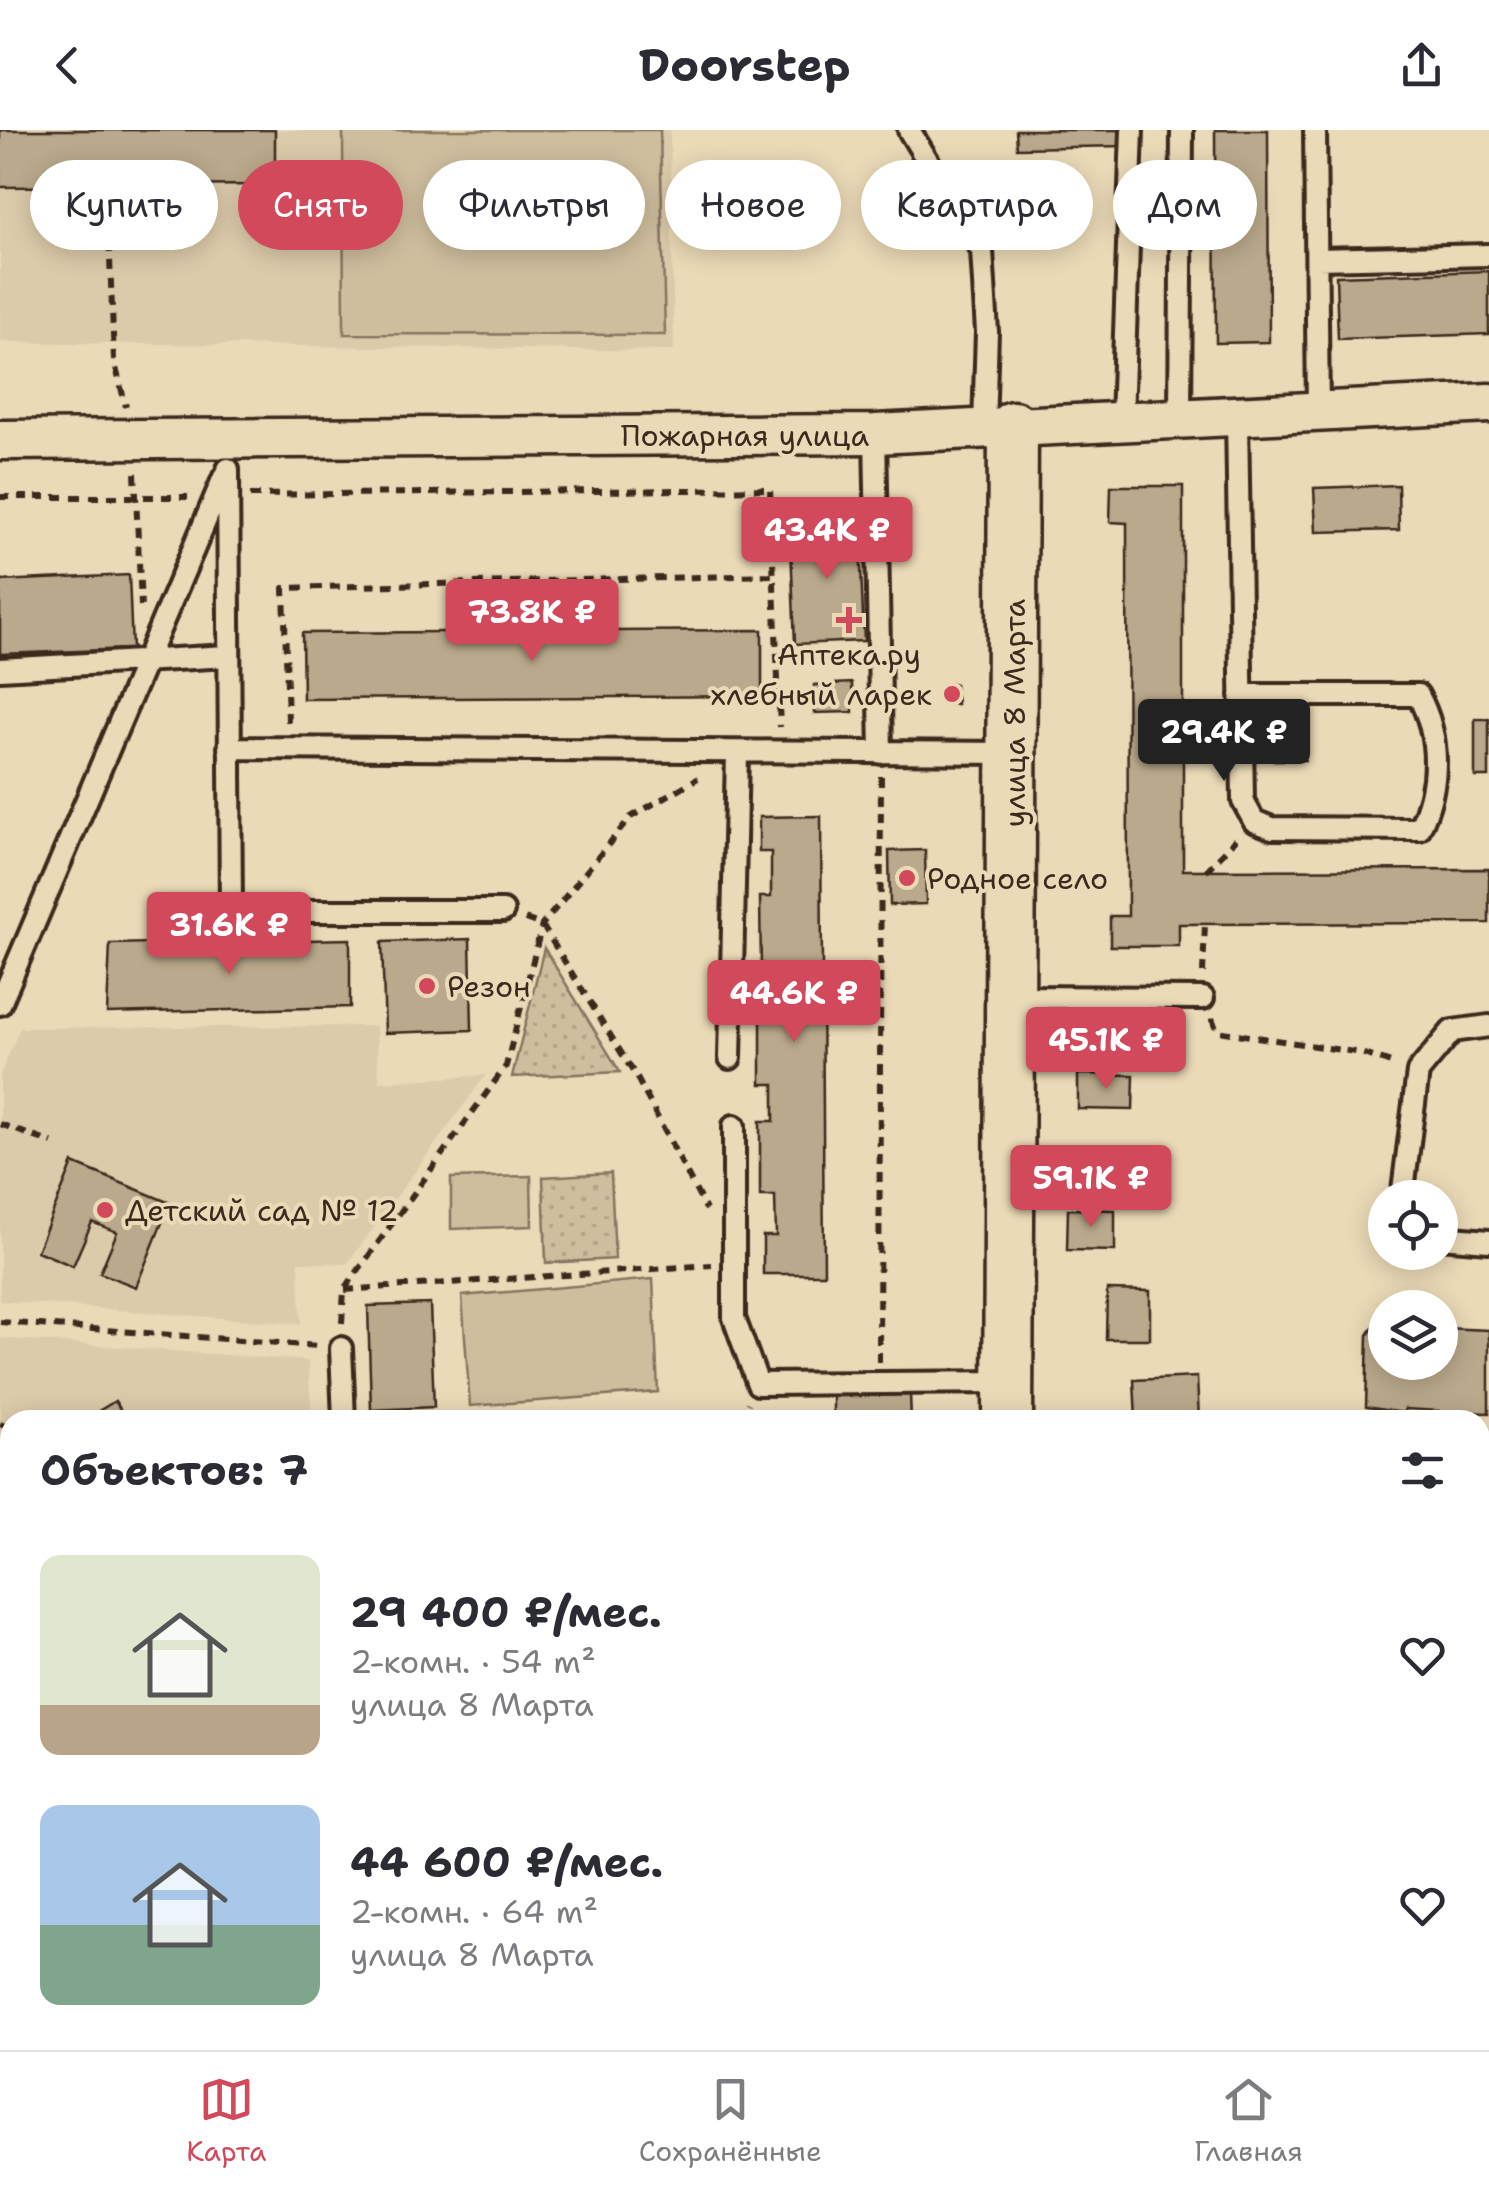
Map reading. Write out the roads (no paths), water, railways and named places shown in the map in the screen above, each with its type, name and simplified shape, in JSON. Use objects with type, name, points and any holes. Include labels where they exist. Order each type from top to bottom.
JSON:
[{"type":"street","name":"Пожарная улица","points":[[0,440],[229,452],[875,434],[1489,402]]},
{"type":"street","name":"улица 8 Марта","points":[[999,426],[1015,753],[1008,1401]]},
{"type":"lane","points":[[909,130],[982,250],[999,426]]},
{"type":"lane","points":[[1122,420],[1132,130]]},
{"type":"lane","points":[[1180,418],[1182,130]]},
{"type":"lane","points":[[1315,130],[1318,411]]},
{"type":"lane","points":[[1316,259],[1489,255]]},
{"type":"lane","points":[[1237,416],[1241,695],[1243,801],[1254,820],[1272,828],[1420,829],[1435,796],[1432,722],[1418,695],[1241,695]]},
{"type":"lane","points":[[875,434],[881,753]]},
{"type":"lane","points":[[229,452],[222,496],[231,911],[503,911]]},
{"type":"lane","points":[[0,1004],[143,662],[222,496]]},
{"type":"lane","points":[[0,669],[228,656]]},
{"type":"lane","points":[[229,748],[1015,753]]},
{"type":"lane","points":[[730,1058],[737,754]]},
{"type":"lane","points":[[1012,997],[1203,998]]},
{"type":"lane","points":[[1404,1180],[1418,1072],[1452,1031],[1489,1026]]},
{"type":"lane","points":[[734,1126],[734,1318],[758,1384],[879,1383],[1008,1401]]},
{"type":"lane","points":[[1458,1238],[1489,1241]]},
{"type":"lane","points":[[341,1348],[344,1410]]},
{"type":"place","name":"Аптека.ру","points":[[849,620]]},
{"type":"place","name":"хлебный ларек","points":[[952,694]]},
{"type":"place","name":"Родное село","points":[[907,878]]},
{"type":"place","name":"Резон","points":[[427,986]]},
{"type":"place","name":"Детский сад № 12","points":[[105,1210]]}]
